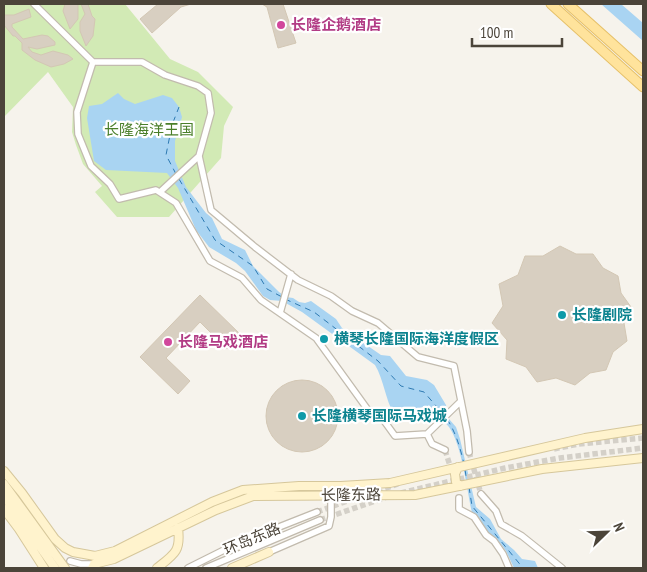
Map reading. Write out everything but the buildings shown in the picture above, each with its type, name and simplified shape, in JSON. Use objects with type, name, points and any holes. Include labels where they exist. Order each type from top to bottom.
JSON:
[{"type":"main road","points":[[550,4],[643,87]]},
{"type":"main road","points":[[568,4],[643,71]]},
{"type":"main road","points":[[631,430],[643,434]]},
{"type":"main road","name":"长隆东路","points":[[4,471],[55,539],[65,548],[74,552],[95,556],[115,551],[212,502],[243,490],[390,483],[585,438],[631,430],[643,430]]},
{"type":"main road","name":"长隆东路","points":[[93,566],[114,559],[216,510],[252,496],[414,495],[542,469],[633,459],[643,456]]},
{"type":"main road","points":[[458,467],[455,474],[456,482],[461,486]]},
{"type":"main road","points":[[4,484],[65,568]]},
{"type":"main road","points":[[4,496],[55,568]]},
{"type":"main road","points":[[4,509],[44,568]]},
{"type":"main road","points":[[157,568],[177,550],[180,540],[178,528]]},
{"type":"main road","points":[[232,568],[269,552]]},
{"type":"street","points":[[34,4],[93,62],[142,62],[164,75],[198,86],[208,93],[211,113],[199,156],[211,210],[298,280],[331,296],[352,311],[378,323],[418,357],[454,366],[468,431],[469,452]]},
{"type":"street","points":[[93,62],[77,112],[78,134],[91,166],[110,184],[119,199],[156,190],[176,203],[210,261],[242,278],[261,300],[316,338],[368,410],[382,418],[395,436],[427,434],[461,401]]},
{"type":"street","points":[[160,192],[199,156]]},
{"type":"street","points":[[280,313],[291,274]]},
{"type":"street","points":[[427,434],[432,444],[446,450]]},
{"type":"street","points":[[269,552],[329,526],[331,517],[331,486]]},
{"type":"street","points":[[481,494],[496,511],[501,524],[529,541],[562,568]]},
{"type":"street","points":[[459,498],[459,509],[474,517],[486,535],[504,554],[509,568]]},
{"type":"street","name":"环岛东路","points":[[188,568],[236,544],[317,512]]},
{"type":"street","name":"环岛东路","points":[[206,568],[320,520]]},
{"type":"street","name":"长隆东路","points":[[70,561],[93,566]]},
{"type":"green space","name":"长隆海洋王国","points":[[4,4],[125,4],[170,59],[198,72],[233,107],[224,126],[221,158],[169,217],[117,217],[95,192],[102,186],[83,164],[76,145],[72,132],[73,107],[48,72],[4,117]]},
{"type":"water","points":[[601,4],[621,4],[643,23],[643,41]]},
{"type":"water","points":[[118,93],[124,99],[135,104],[163,95],[172,98],[179,107],[182,117],[175,141],[175,161],[186,187],[212,218],[222,239],[245,250],[253,266],[279,292],[299,302],[311,301],[336,319],[342,328],[381,355],[390,356],[406,376],[427,380],[434,385],[446,405],[449,419],[456,427],[476,507],[490,519],[501,539],[522,559],[535,561],[538,568],[514,568],[500,543],[487,532],[478,517],[472,513],[464,468],[454,435],[444,421],[426,406],[402,414],[394,414],[375,365],[302,312],[282,301],[270,300],[263,296],[245,271],[236,263],[209,247],[196,230],[178,188],[167,173],[106,170],[94,161],[87,118],[89,106],[102,104]]},
{"type":"ferry route","points":[[176,174],[166,155],[172,125],[179,107]]},
{"type":"ferry route","points":[[179,179],[215,240],[253,266],[267,289],[282,297]]},
{"type":"ferry route","points":[[285,299],[314,312],[378,361],[401,386],[424,392],[443,414]]},
{"type":"ferry route","points":[[447,419],[457,440],[464,464]]},
{"type":"ferry route","points":[[465,470],[467,481]]},
{"type":"ferry route","points":[[469,487],[472,506],[523,568]]},
{"type":"tunnel","points":[[554,449],[579,444],[643,438]]},
{"type":"tunnel","points":[[401,493],[505,468],[560,458],[643,448]]},
{"type":"tunnel","points":[[445,450],[452,472]]},
{"type":"tunnel","points":[[469,452],[481,494]]},
{"type":"tunnel","points":[[369,494],[398,484]]},
{"type":"tunnel","points":[[317,512],[358,497]]},
{"type":"tunnel","points":[[320,520],[387,497]]},
{"type":"place","name":"长隆企鹅酒店","points":[[281,25]]},
{"type":"place","name":"长隆剧院","points":[[562,315]]},
{"type":"place","name":"横琴长隆国际海洋度假区","points":[[324,339]]},
{"type":"place","name":"长隆马戏酒店","points":[[168,342]]},
{"type":"place","name":"长隆横琴国际马戏城","points":[[302,416]]}]
